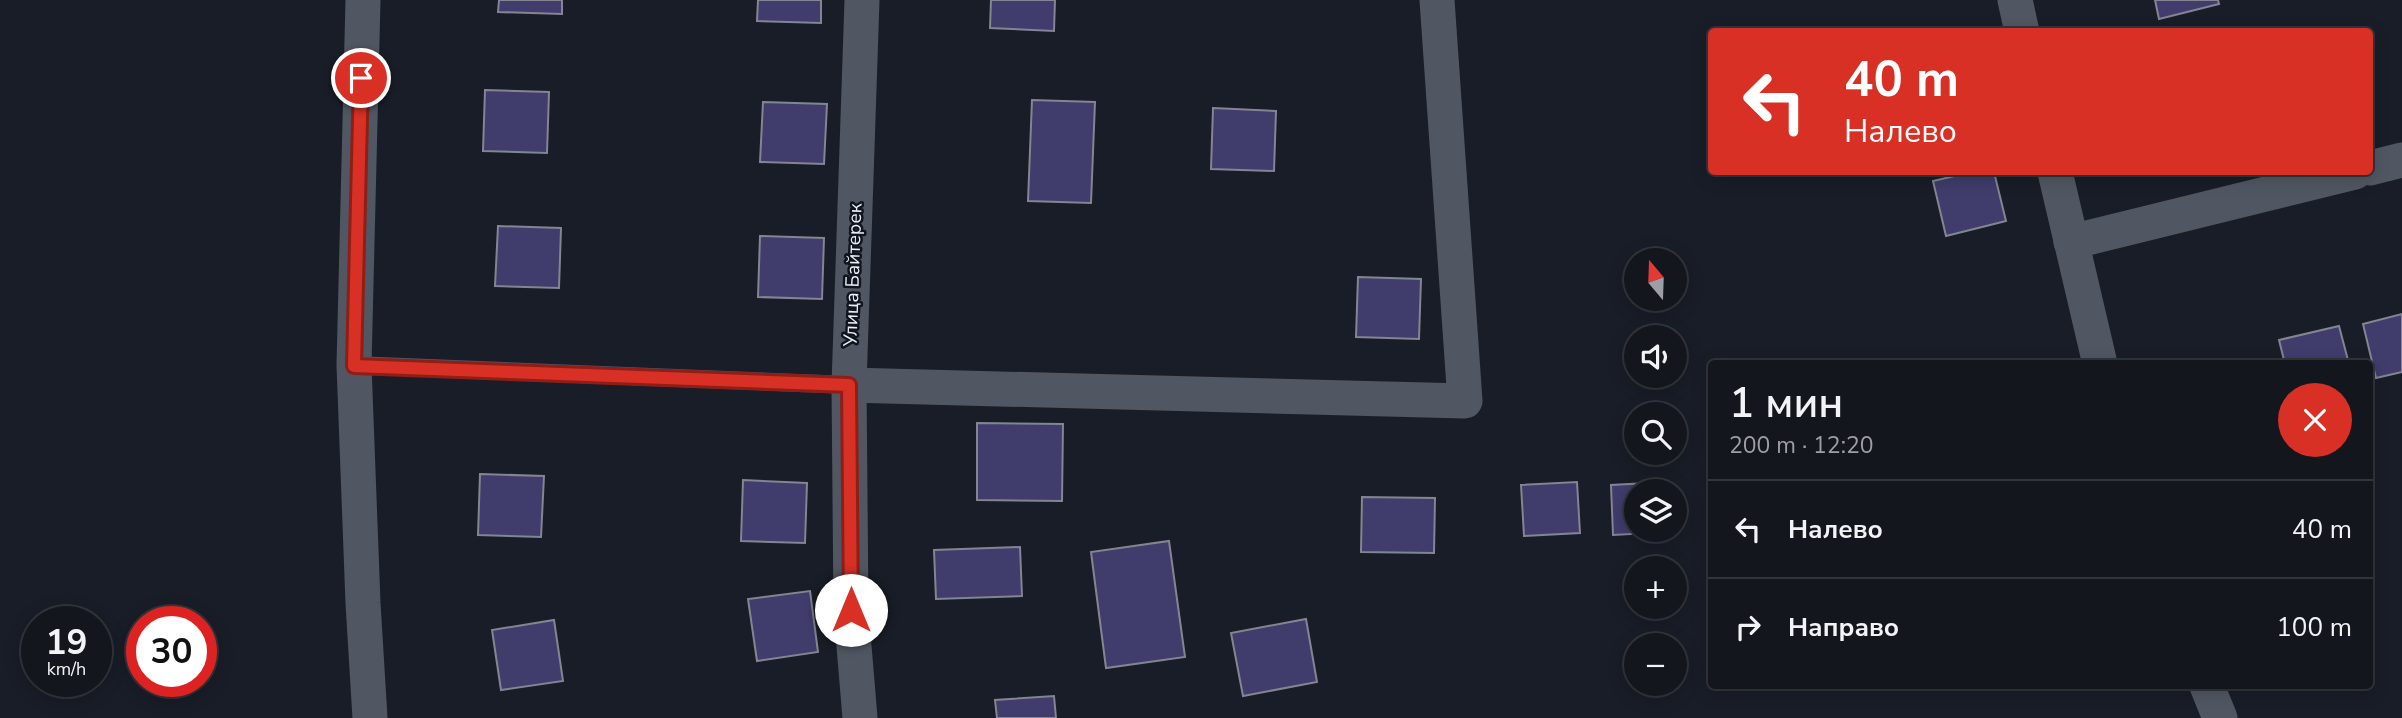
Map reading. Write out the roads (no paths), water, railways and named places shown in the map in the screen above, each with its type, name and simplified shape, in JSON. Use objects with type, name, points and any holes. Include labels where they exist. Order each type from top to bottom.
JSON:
[{"type":"street","points":[[363,0],[354,366],[370,718]]},
{"type":"street","name":"Улица Байтерек","points":[[860,718],[851,610],[849,385],[862,0]]},
{"type":"street","points":[[849,385],[1465,401],[1437,0]]},
{"type":"street","points":[[2015,0],[2021,28]]},
{"type":"street","points":[[2373,167],[2402,160]]},
{"type":"street","points":[[2056,175],[2099,360]]},
{"type":"street","points":[[2071,242],[2343,175]]},
{"type":"street","points":[[2208,689],[2220,718]]},
{"type":"lane","points":[[354,366],[849,385]]}]
